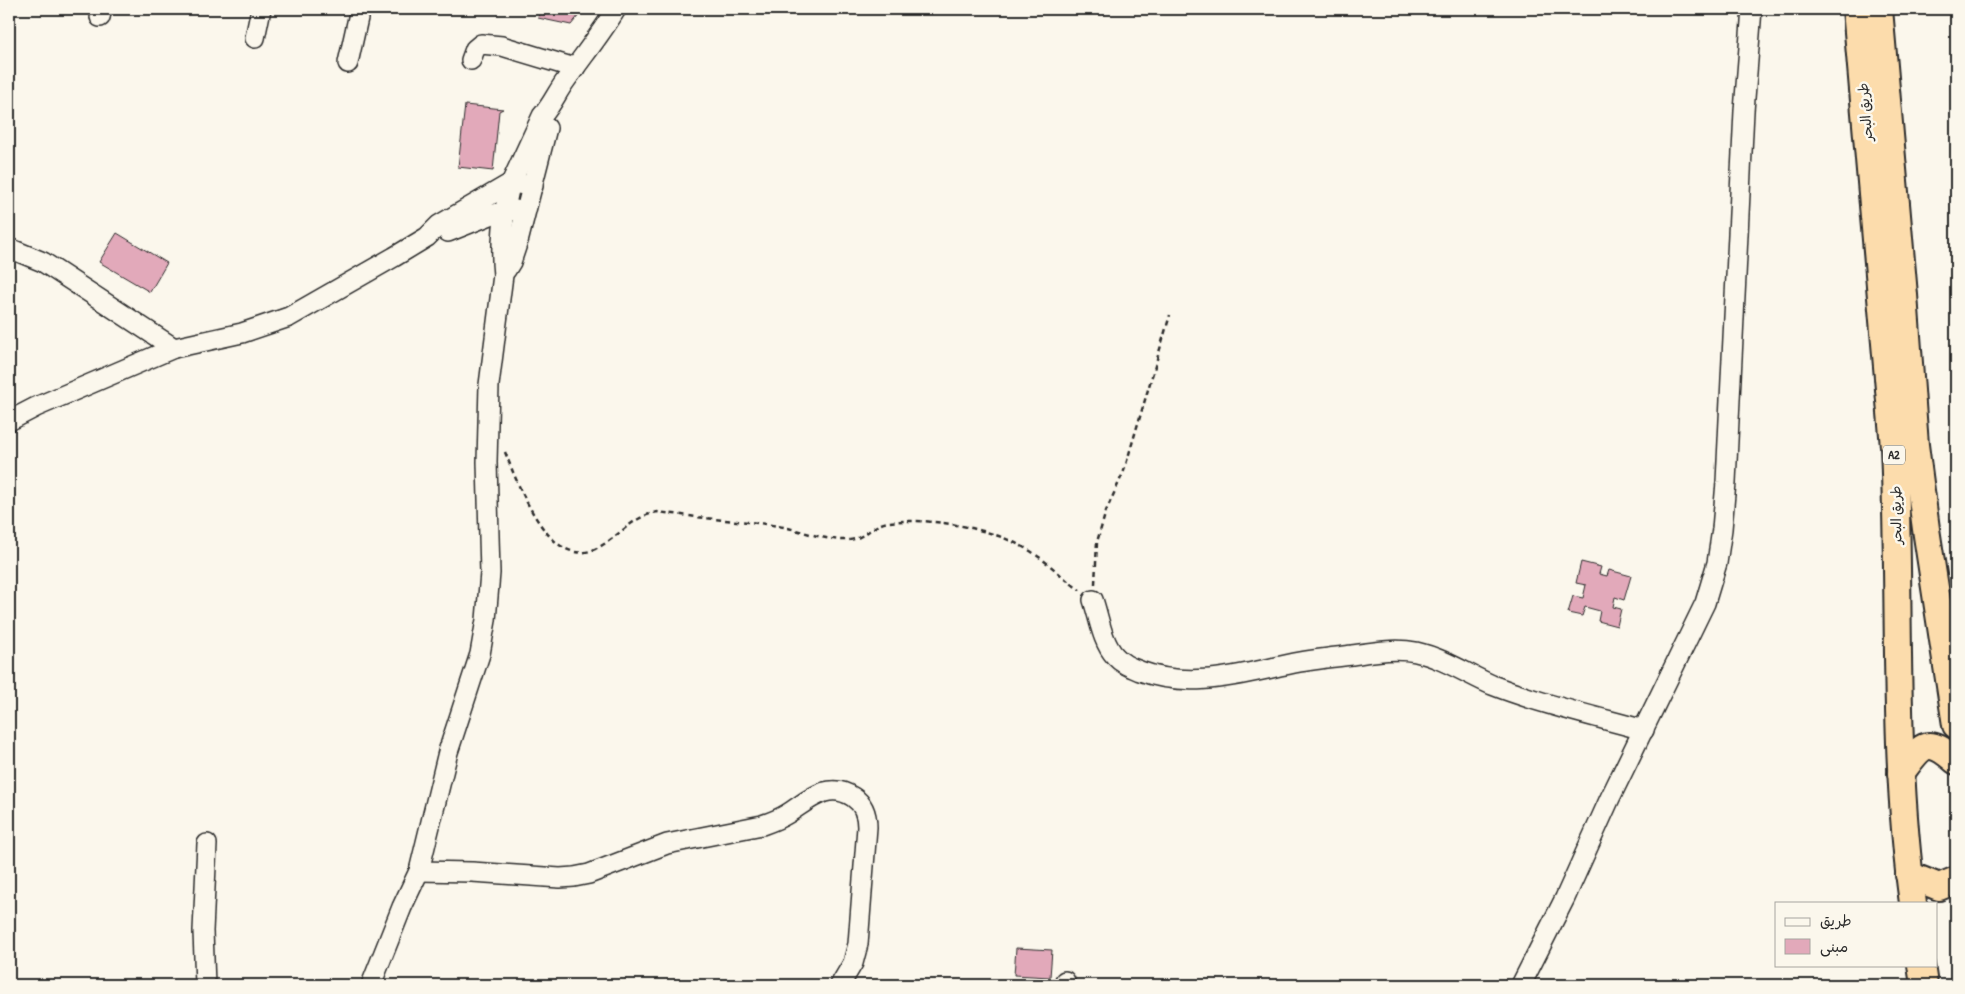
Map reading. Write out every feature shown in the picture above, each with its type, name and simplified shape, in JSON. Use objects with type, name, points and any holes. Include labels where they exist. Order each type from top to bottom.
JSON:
[{"type":"highway","name":"طريق البحر","points":[[1856,9],[1894,447],[1901,773],[1913,902]]},
{"type":"highway","name":"طريق البحر","points":[[1879,9],[1915,445],[1956,725]]},
{"type":"highway","points":[[1901,773],[1918,750],[1927,745],[1936,746],[1956,761]]},
{"type":"highway","points":[[1909,875],[1939,887],[1956,880]]},
{"type":"highway","points":[[1922,966],[1924,985]]},
{"type":"street","points":[[255,38],[261,9]]},
{"type":"street","points":[[348,63],[360,9]]},
{"type":"street","points":[[371,985],[402,907],[419,871],[448,752],[480,654],[486,620],[490,573],[487,462],[489,385],[503,275],[501,260],[504,211],[510,183],[542,116],[549,109],[616,9]]},
{"type":"street","points":[[1521,985],[1565,898],[1610,798],[1705,603],[1717,563],[1722,529],[1744,111],[1752,9]]},
{"type":"street","points":[[471,60],[475,49],[481,44],[490,44],[575,68]]},
{"type":"street","points":[[503,275],[511,262],[533,186],[550,118],[549,109]]},
{"type":"street","points":[[9,421],[36,407],[174,348],[242,332],[289,317],[427,237],[439,226],[510,183],[533,186]]},
{"type":"street","points":[[427,237],[444,234],[504,211],[526,210]]},
{"type":"street","points":[[9,248],[43,262],[174,348]]},
{"type":"street","points":[[1094,600],[1113,654],[1122,664],[1150,675],[1202,681],[1234,677],[1300,662],[1364,653],[1417,652],[1534,700],[1644,730]]},
{"type":"street","points":[[419,871],[472,872],[560,878],[589,874],[667,844],[762,825],[775,820],[822,792],[829,790],[840,791],[850,795],[859,802],[867,816],[858,944],[853,963],[840,985]]},
{"type":"street","points":[[205,985],[203,931],[207,844]]},
{"type":"path","points":[[1094,600],[1097,542],[1106,511],[1124,471],[1170,315]]},
{"type":"path","points":[[505,451],[522,494],[538,522],[553,540],[574,552],[583,553],[594,550],[641,516],[657,512],[771,525],[794,529],[819,538],[850,540],[859,538],[879,524],[888,522],[942,523],[998,535],[1016,542],[1039,557],[1094,600]]},
{"type":"building","points":[[540,9],[584,9],[571,25],[538,18]]},
{"type":"building","points":[[465,105],[503,109],[499,111],[493,171],[458,167]]},
{"type":"building","points":[[117,233],[167,263],[150,292],[99,262]]},
{"type":"building","points":[[1581,562],[1601,567],[1599,574],[1607,576],[1609,570],[1631,576],[1624,600],[1615,597],[1613,607],[1621,609],[1617,626],[1598,621],[1600,611],[1585,607],[1582,616],[1568,613],[1573,596],[1583,598],[1586,585],[1576,583]]},
{"type":"building","points":[[1016,948],[1052,950],[1050,977],[1014,975]]}]
